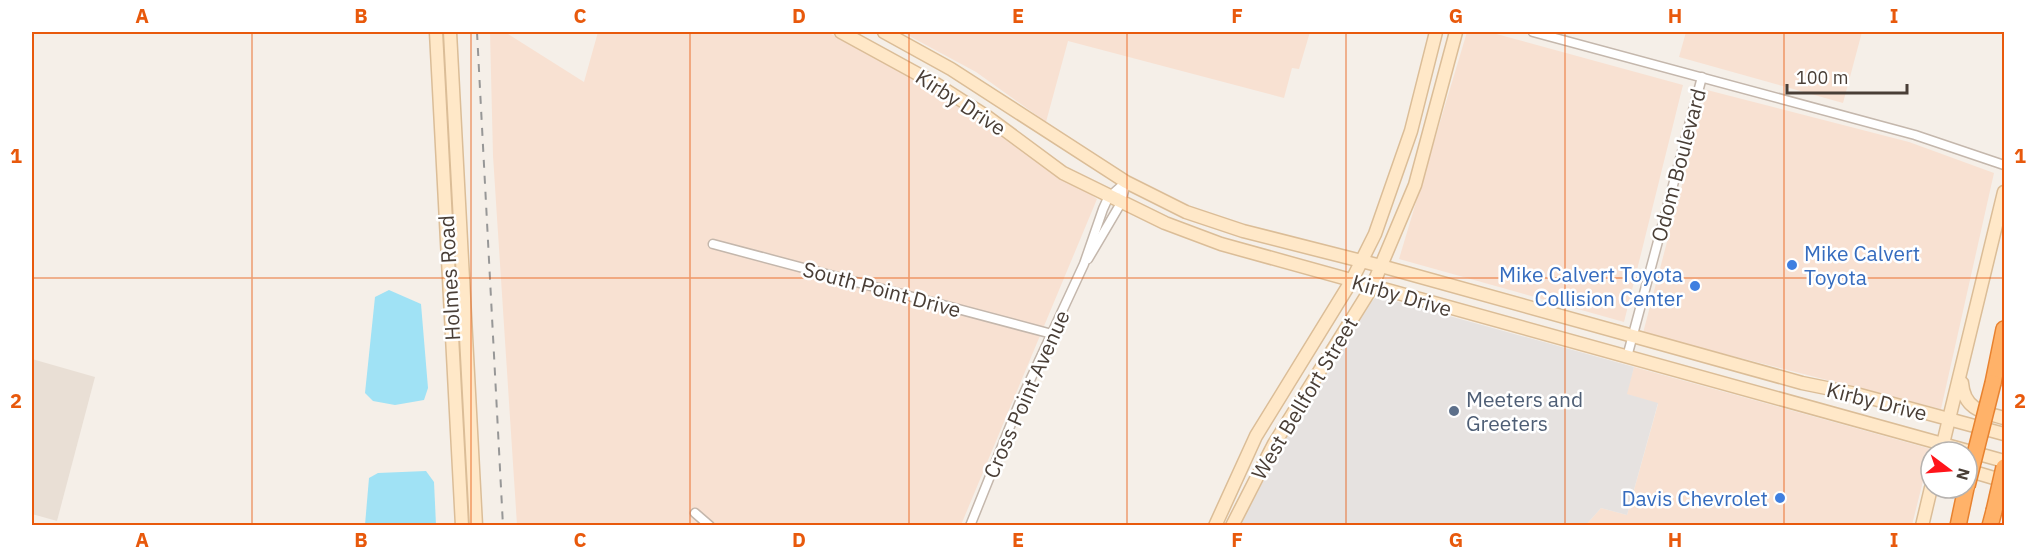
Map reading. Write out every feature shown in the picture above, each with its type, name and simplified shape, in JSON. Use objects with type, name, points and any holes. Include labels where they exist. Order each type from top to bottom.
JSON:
[{"type":"highway","points":[[1978,440],[2004,330]]},
{"type":"highway","points":[[1992,518],[2004,467]]},
{"type":"highway","points":[[1958,525],[1963,500]]},
{"type":"main road","name":"Holmes Road","points":[[436,32],[462,525]]},
{"type":"main road","name":"Holmes Road","points":[[450,32],[476,525]]},
{"type":"main road","name":"Kirby Drive","points":[[841,32],[874,49],[986,116],[1064,173],[1108,198],[1221,244],[1797,404],[1919,441]]},
{"type":"main road","points":[[874,49],[884,32]]},
{"type":"main road","name":"Kirby Drive","points":[[884,32],[997,99],[1126,182],[1186,212],[1243,231],[1381,266],[1802,383],[1856,394],[2004,435]]},
{"type":"main road","name":"West Bellfort Street","points":[[1215,525],[1256,436],[1352,280],[1386,208],[1411,131],[1436,32]]},
{"type":"main road","name":"West Bellfort Street","points":[[1232,525],[1274,444],[1372,287],[1414,185],[1429,139],[1456,32]]},
{"type":"main road","points":[[986,116],[997,99]]},
{"type":"main road","points":[[440,102],[454,100]]},
{"type":"main road","points":[[1411,131],[1429,139]]},
{"type":"main road","points":[[1944,440],[1962,375],[2004,192]]},
{"type":"main road","points":[[1320,272],[1331,279],[1335,286],[1334,310]]},
{"type":"main road","points":[[1962,375],[1963,393],[1967,402],[1975,409],[2004,418]]},
{"type":"main road","points":[[1797,404],[1802,383]]},
{"type":"main road","points":[[457,433],[471,432]]},
{"type":"main road","points":[[1256,436],[1274,444]]},
{"type":"main road","name":"Kirby Drive","points":[[1979,456],[2004,461]]},
{"type":"main road","points":[[1979,474],[2004,481]]},
{"type":"main road","points":[[1922,525],[1928,500]]},
{"type":"street","points":[[1533,32],[1934,140],[1976,158],[2004,165]]},
{"type":"street","name":"Odom Boulevard","points":[[1627,357],[1702,77]]},
{"type":"street","name":"Cross Point Avenue","points":[[970,525],[1002,444],[1084,264],[1108,198],[1126,182]]},
{"type":"street","name":"Cross Point Avenue","points":[[1084,264],[1096,248],[1121,203],[1126,182]]},
{"type":"street","name":"South Point Drive","points":[[713,244],[1052,334]]},
{"type":"street","points":[[695,513],[710,525]]},
{"type":"shaded area","points":[[490,32],[505,32],[584,82],[598,32],[826,32],[851,43],[969,109],[1097,199],[961,525],[517,525],[493,156]]},
{"type":"shaded area","points":[[902,32],[1310,32],[1299,69],[1292,68],[1284,98],[1068,41],[1046,122],[976,72]]},
{"type":"shaded area","points":[[1467,32],[1489,32],[1683,85],[1624,322],[1399,259]]},
{"type":"shaded area","points":[[1686,32],[1862,32],[1843,103],[1679,57]]},
{"type":"shaded area","points":[[1707,90],[1909,142],[1994,173],[1941,409],[1643,333]]},
{"type":"shaded area","name":"Meeters and Greeters","points":[[1377,296],[1634,367],[1627,394],[1658,403],[1627,515],[1601,508],[1585,526],[1240,526],[1282,443],[1365,308]]},
{"type":"shaded area","points":[[32,359],[95,377],[57,521],[32,514]]},
{"type":"shaded area","points":[[1634,367],[1919,446],[1919,497],[1912,525],[1585,526],[1601,508],[1627,515],[1658,404],[1626,394]]},
{"type":"water","points":[[389,290],[421,304],[428,388],[424,400],[395,405],[373,401],[365,393],[375,297]]},
{"type":"water","points":[[426,471],[434,482],[436,525],[365,525],[369,478],[378,473]]},
{"type":"railway","points":[[477,32],[503,526]]},
{"type":"place","name":"Mike Calvert Toyota","points":[[1792,265]]},
{"type":"place","name":"Mike Calvert Toyota Collision Center","points":[[1695,286]]},
{"type":"place","name":"Meeters and Greeters","points":[[1454,411]]},
{"type":"place","name":"Davis Chevrolet","points":[[1780,498]]}]
